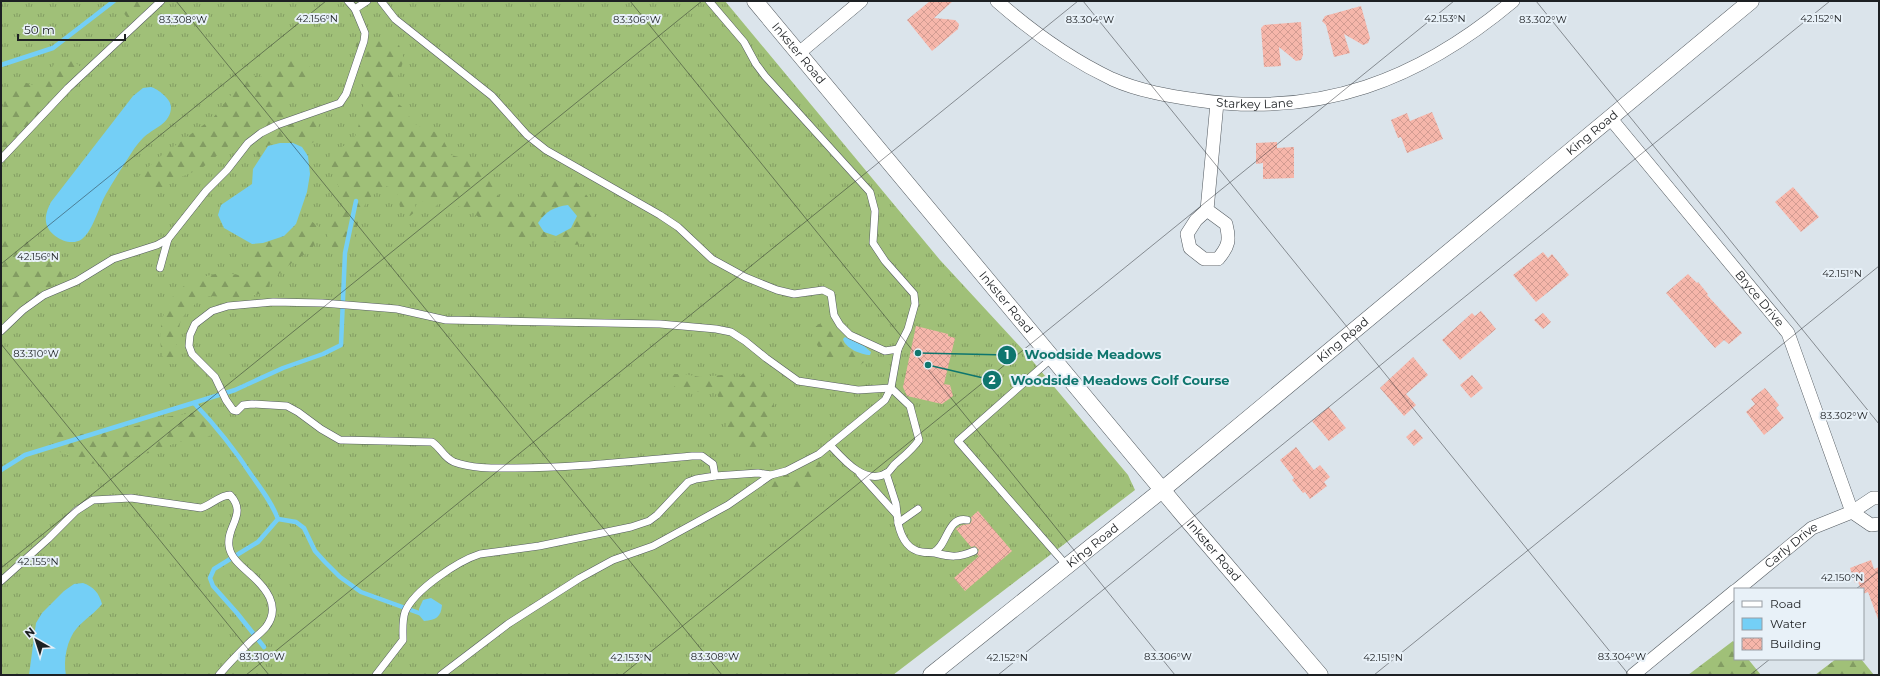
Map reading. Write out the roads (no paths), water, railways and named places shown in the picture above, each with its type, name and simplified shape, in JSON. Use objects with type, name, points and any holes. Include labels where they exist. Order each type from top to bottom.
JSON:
[{"type":"street","name":"Inkster Road","points":[[756,1],[1162,490],[1320,675]]},
{"type":"street","points":[[799,53],[861,1]]},
{"type":"street","name":"Starkey Lane","points":[[997,1],[1018,20],[1062,50],[1113,79],[1160,94],[1217,103],[1259,106],[1320,99],[1366,88],[1422,64],[1449,49],[1513,1]]},
{"type":"street","name":"King Road","points":[[931,675],[1162,490],[1752,1]]},
{"type":"street","points":[[1207,210],[1217,103]]},
{"type":"street","name":"Bryce Drive","points":[[1611,119],[1788,333],[1852,512]]},
{"type":"street","name":"Carly Drive","points":[[1739,588],[1812,528],[1852,512],[1874,498],[1879,498]]},
{"type":"street","points":[[1852,512],[1871,525],[1879,524]]},
{"type":"street","points":[[1633,675],[1734,592]]},
{"type":"lane","points":[[1,159],[64,92],[161,1]]},
{"type":"lane","points":[[160,268],[168,239],[206,191],[227,170],[248,143],[261,133],[277,125],[333,106],[344,99],[364,41],[365,33],[355,9],[348,1]]},
{"type":"lane","points":[[355,9],[367,1]]},
{"type":"lane","points":[[381,1],[395,19],[492,96],[527,135],[546,150],[660,215],[678,227],[712,259],[745,277],[777,290],[794,294],[823,290],[830,294],[840,325],[850,335],[885,351],[898,349]]},
{"type":"lane","points":[[441,675],[508,624],[580,578],[614,560],[653,546],[680,532],[728,505],[771,475],[800,464],[830,446],[886,400],[891,388],[898,349],[908,329],[914,304],[914,294],[885,261],[873,243],[875,211],[870,192],[765,76],[756,64],[744,42],[709,1]]},
{"type":"lane","points":[[1,331],[23,310],[44,295],[77,281],[113,259],[157,245],[168,239]]},
{"type":"lane","points":[[715,476],[713,464],[702,456],[528,468],[469,466],[447,459],[437,445],[432,442],[340,440],[287,406],[252,404],[243,405],[237,411],[233,410],[226,400],[215,377],[192,354],[189,346],[190,335],[194,324],[212,311],[228,306],[273,302],[333,304],[397,309],[446,320],[660,324],[716,329],[731,332],[798,381],[858,390],[891,388],[910,406],[918,440],[913,450],[886,473],[866,475],[857,471]]},
{"type":"lane","points":[[1053,358],[958,440],[1067,566]]},
{"type":"lane","points":[[830,446],[857,471],[898,516]]},
{"type":"lane","points":[[886,473],[898,516],[901,535],[905,542],[914,550],[923,553],[934,552],[945,556],[962,556],[974,551]]},
{"type":"lane","points":[[376,675],[404,640],[403,623],[406,612],[412,602],[429,584],[466,558],[480,554],[545,544],[631,527],[649,521],[657,515],[679,490],[688,482],[696,479],[715,476],[758,474],[771,475]]},
{"type":"lane","points":[[1,581],[48,539],[76,511],[93,500],[131,498],[201,508],[207,506],[224,495],[230,495],[235,500],[238,507],[228,540],[229,547],[236,560],[266,588],[270,599],[272,618],[261,632],[218,675]]},
{"type":"lane","points":[[898,523],[918,508]]},
{"type":"lane","points":[[934,552],[941,547],[954,522],[961,518],[967,520]]},
{"type":"water","points":[[151,87],[160,92],[169,101],[171,107],[168,118],[165,122],[147,134],[134,148],[103,199],[93,224],[86,235],[82,239],[72,242],[55,236],[51,232],[46,222],[46,214],[51,202],[133,96],[143,88]]},
{"type":"water","points":[[280,143],[293,143],[302,147],[308,156],[310,174],[307,192],[296,224],[284,236],[263,243],[252,244],[224,228],[218,215],[221,205],[252,184],[253,169],[268,146]]},
{"type":"water","points":[[568,205],[577,216],[571,228],[556,236],[544,232],[538,223],[544,215],[551,210]]},
{"type":"water","points":[[845,337],[864,346],[871,352],[870,355],[866,355],[850,348],[844,342],[843,339]]},
{"type":"water","points":[[83,583],[96,591],[102,604],[77,628],[71,638],[68,644],[65,663],[66,675],[29,675],[36,623],[42,613],[64,591],[74,584]]},
{"type":"water","points":[[431,598],[442,605],[440,612],[435,619],[424,621],[419,615],[419,609],[423,600]]},
{"type":"waterway","points":[[1,65],[53,48],[114,1]]},
{"type":"waterway","points":[[1,470],[25,455],[235,390],[283,368],[323,354],[341,345],[345,253],[356,201]]},
{"type":"waterway","points":[[194,403],[218,429],[239,457],[273,508],[278,519],[258,542],[214,569],[210,578],[213,586],[264,647]]},
{"type":"waterway","points":[[278,519],[296,522],[304,528],[315,551],[340,577],[361,592],[419,613]]},
{"type":"place","name":"Woodside Meadows","points":[[918,353]]},
{"type":"place","name":"Woodside Meadows Golf Course","points":[[928,365]]}]
